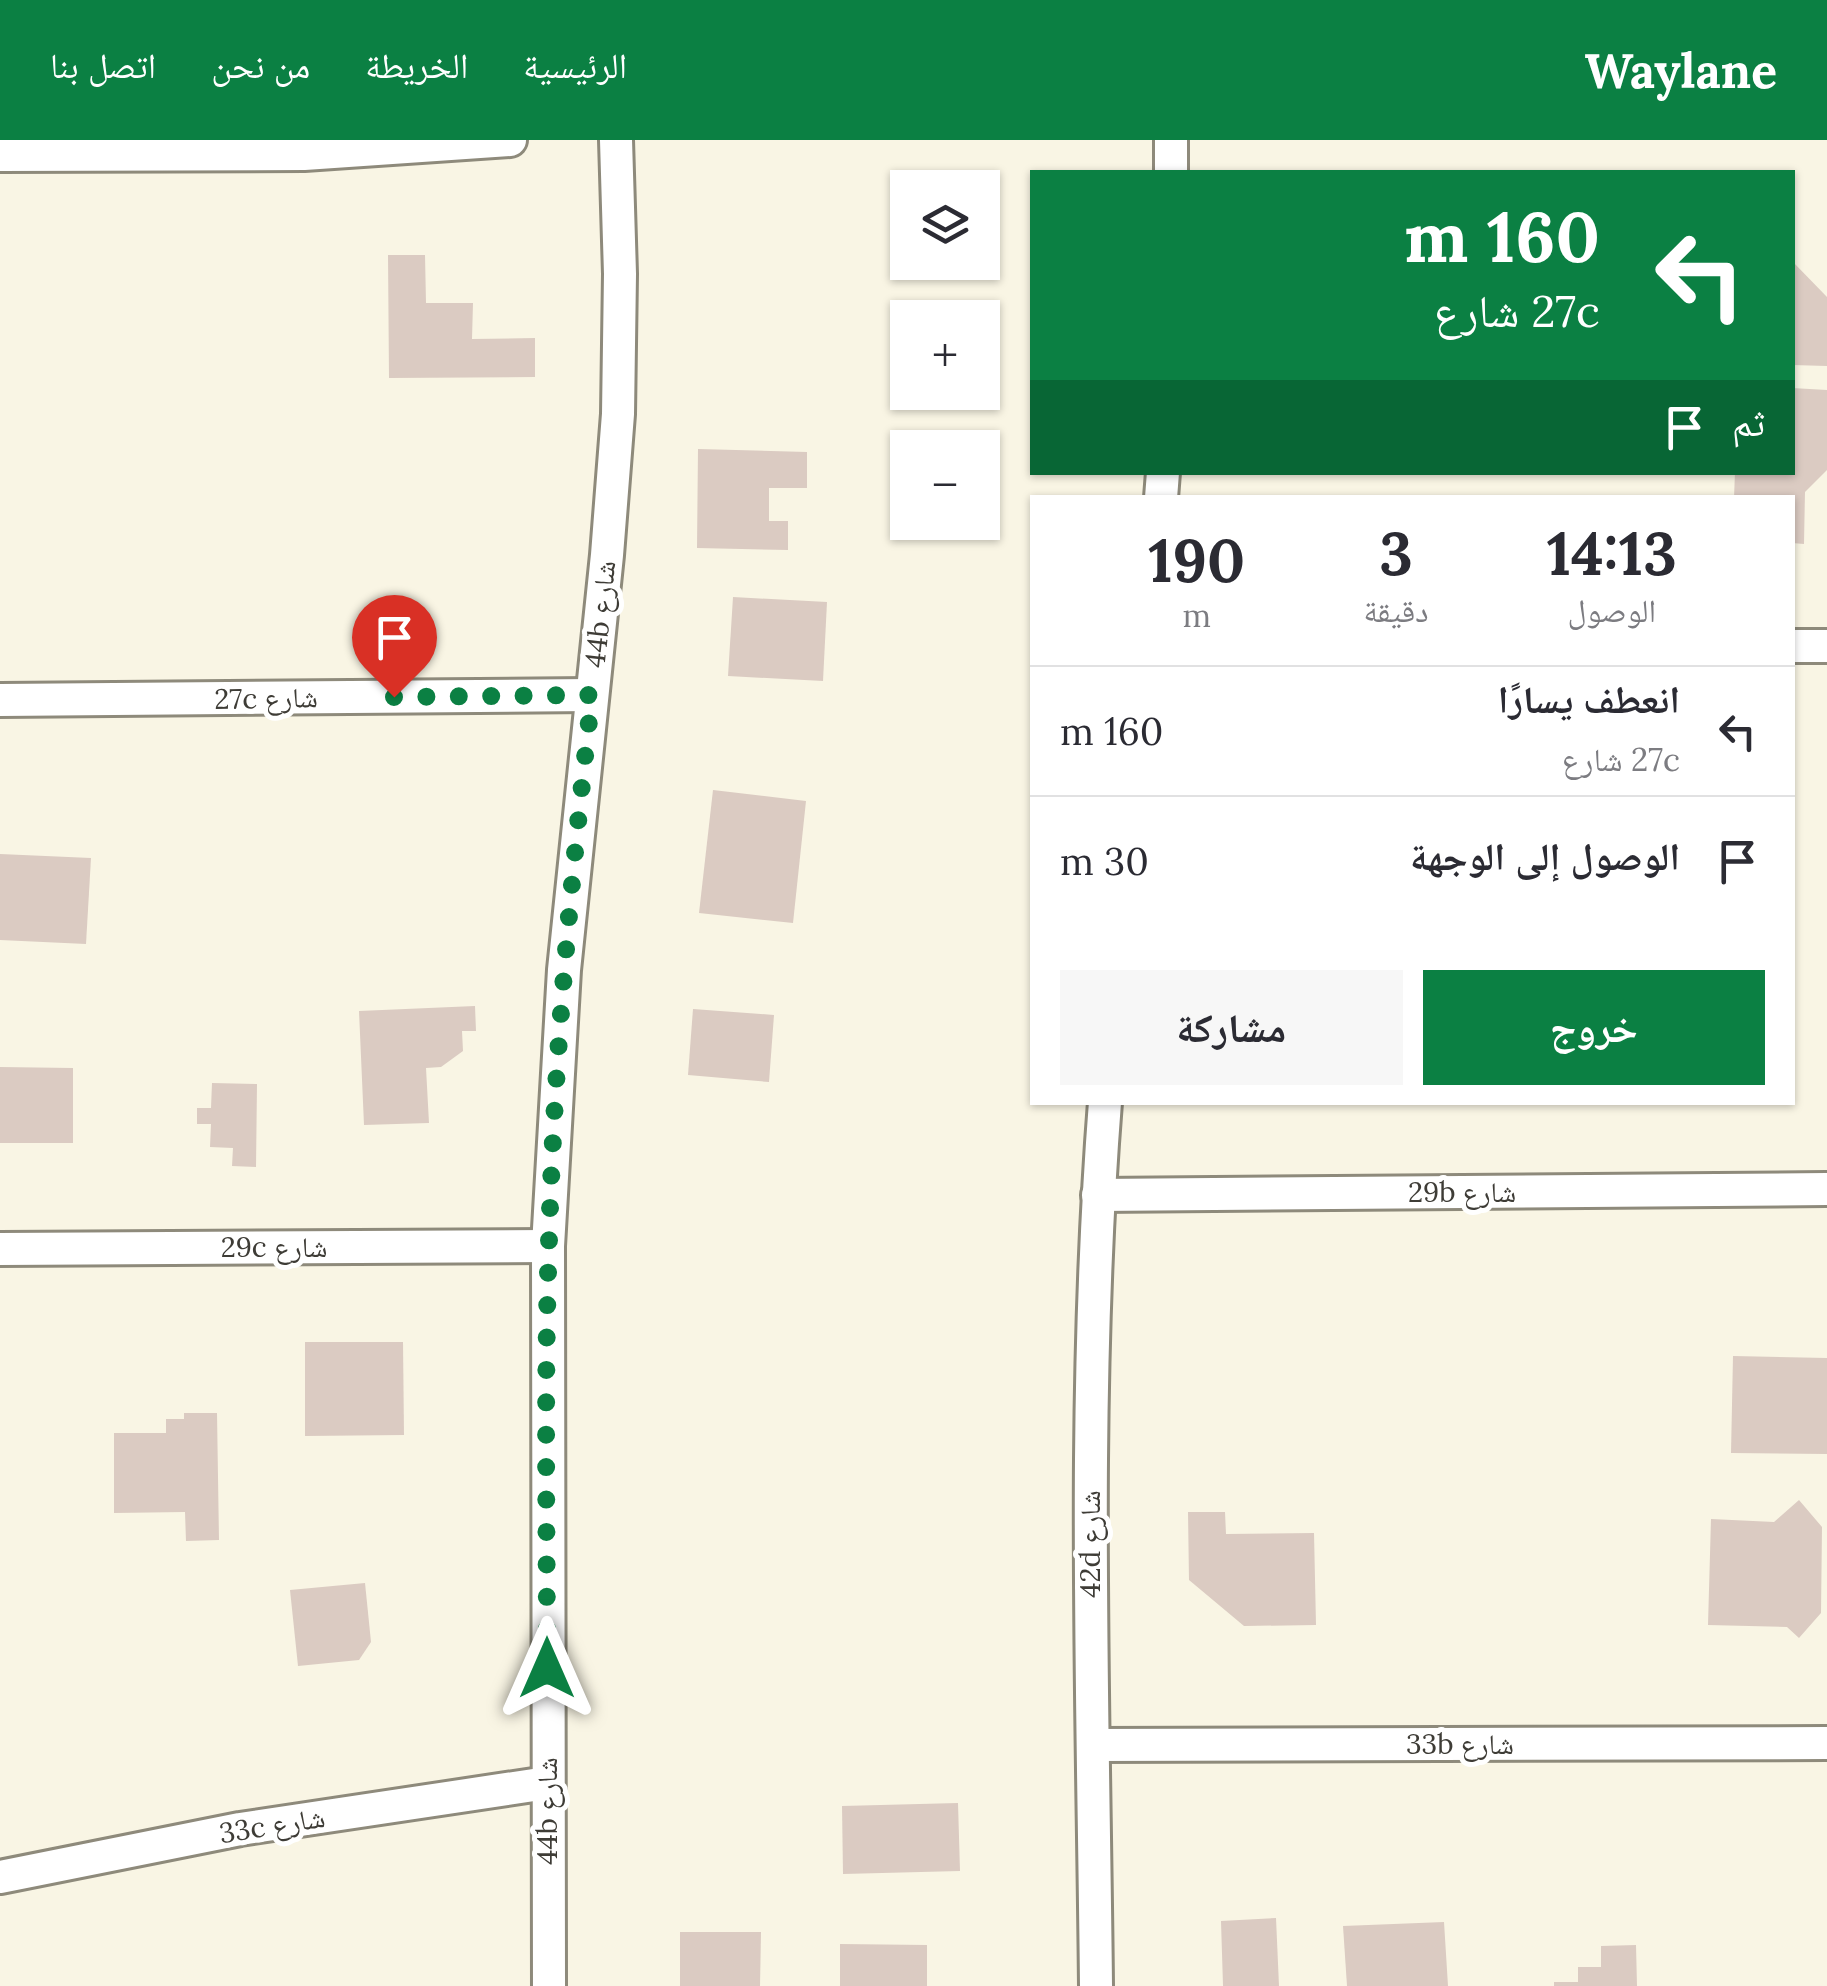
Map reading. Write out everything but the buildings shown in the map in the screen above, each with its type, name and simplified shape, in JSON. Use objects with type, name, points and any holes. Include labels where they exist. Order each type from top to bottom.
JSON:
[{"type":"street","points":[[0,155],[304,154],[510,140]]},
{"type":"street","name":"44b شارع","points":[[549,1986],[548,1246],[564,970],[618,414],[620,274],[616,140]]},
{"type":"street","points":[[1171,140],[1171,170]]},
{"type":"street","points":[[1795,646],[1827,646]]},
{"type":"street","name":"27c شارع","points":[[0,700],[592,695]]},
{"type":"street","name":"42d شارع","points":[[1096,1986],[1090,1470],[1098,1195],[1105,1105]]},
{"type":"street","name":"29b شارع","points":[[1098,1195],[1827,1190]]},
{"type":"street","name":"29c شارع","points":[[0,1248],[548,1246]]},
{"type":"street","name":"33b شارع","points":[[1094,1745],[1827,1743]]},
{"type":"street","name":"33c شارع","points":[[0,1877],[240,1828],[547,1783]]},
{"type":"route","points":[[394,697],[592,695],[576,832],[554,1108],[548,1246],[547,1668]]}]
